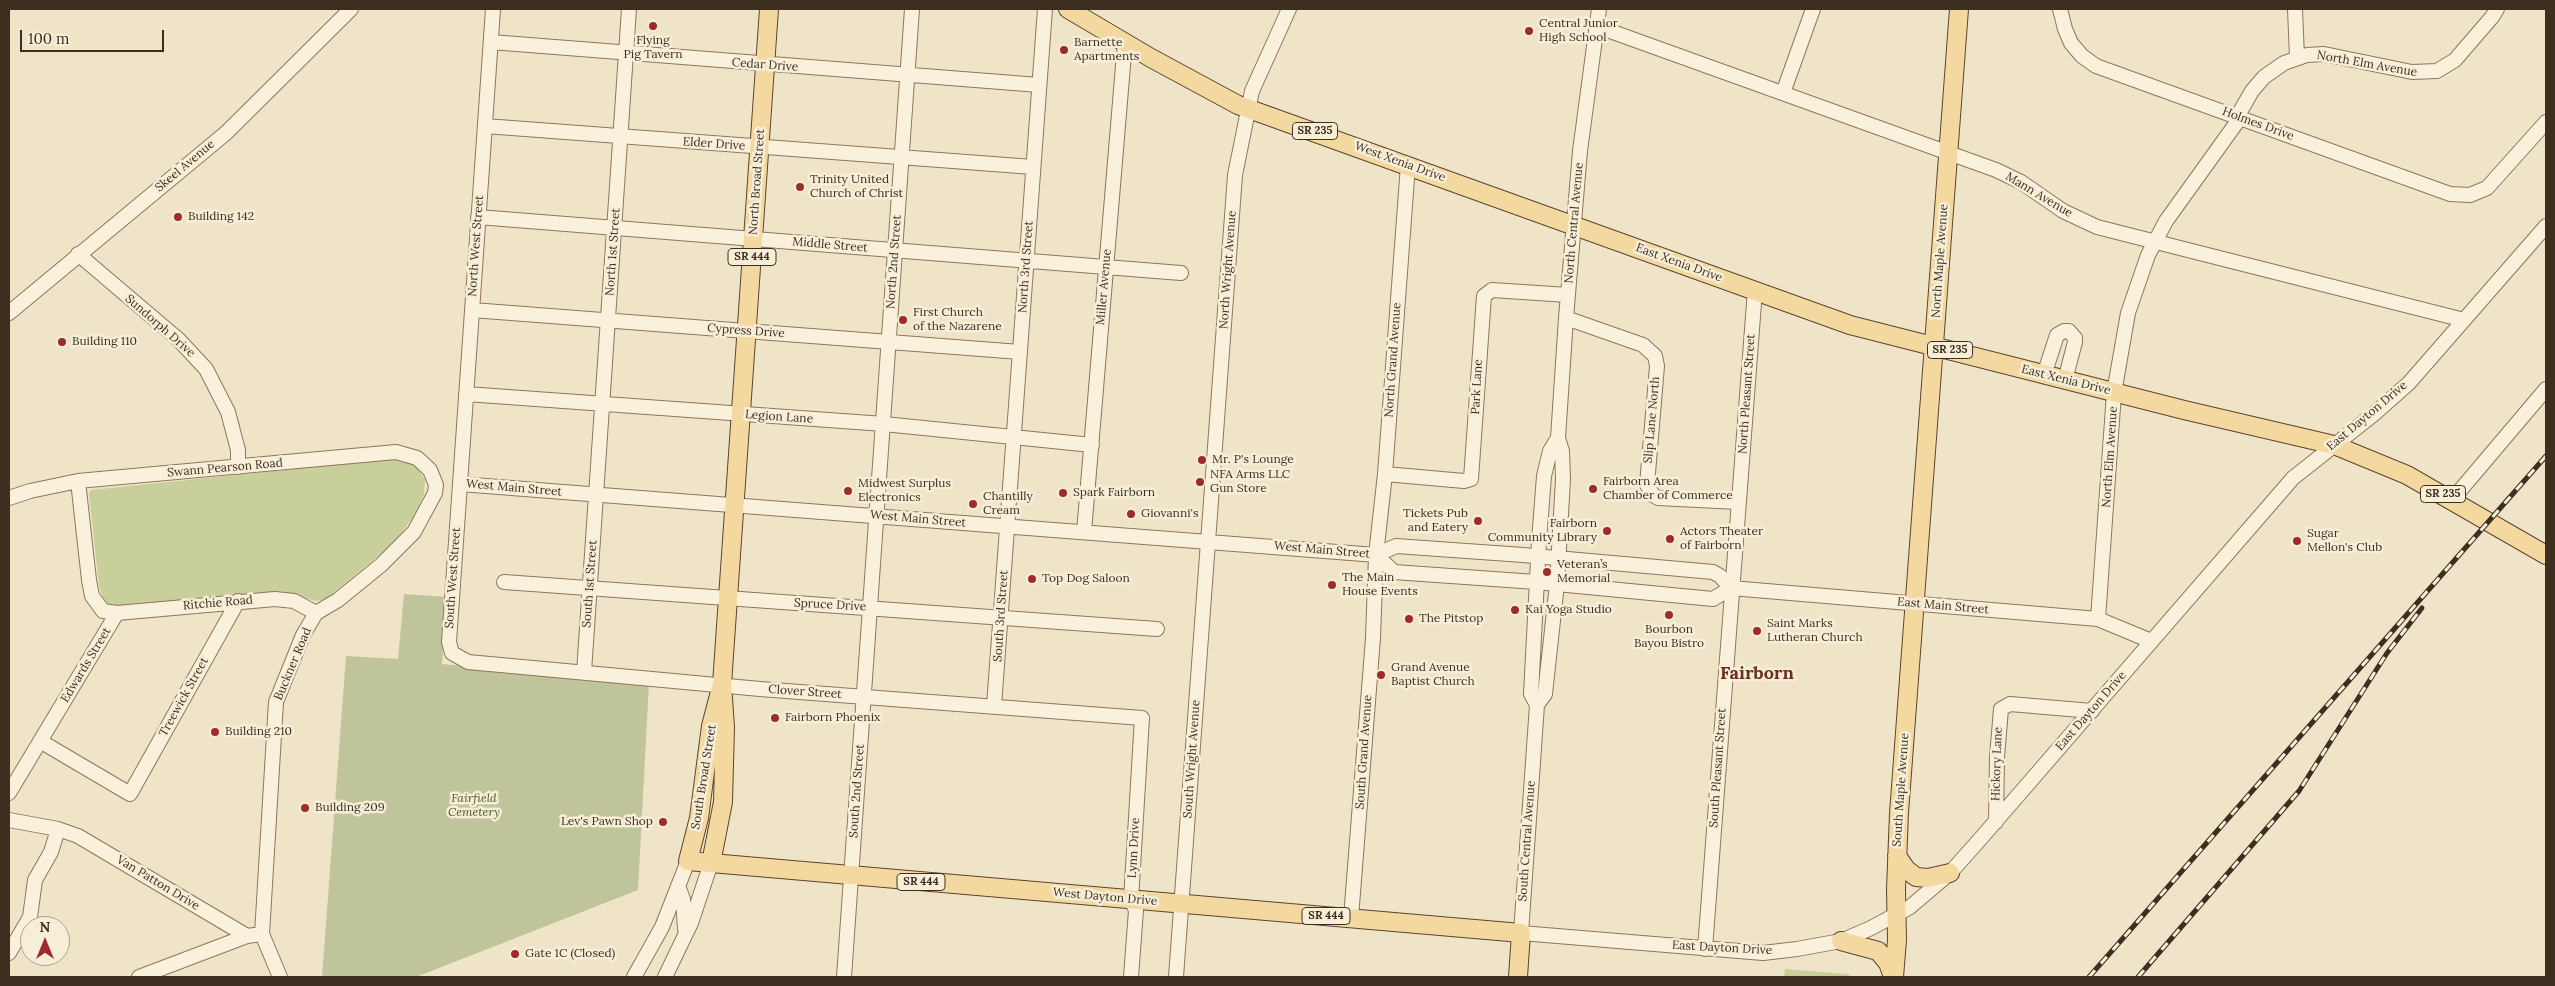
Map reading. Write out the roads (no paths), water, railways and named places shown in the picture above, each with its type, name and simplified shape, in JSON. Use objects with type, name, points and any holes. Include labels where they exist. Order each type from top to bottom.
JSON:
[{"type":"main road","name":"North Broad Street","points":[[735,505],[769,9]]},
{"type":"main road","name":"West Xenia Drive","points":[[1068,9],[1231,102],[1575,226]]},
{"type":"main road","name":"North Maple Avenue","points":[[1915,603],[1958,9]]},
{"type":"main road","name":"East Xenia Drive","points":[[1575,226],[1850,325],[2114,393],[2334,445],[2407,475],[2546,555]]},
{"type":"main road","name":"South Broad Street","points":[[711,863],[723,802],[725,727],[722,684],[735,505]]},
{"type":"main road","name":"South Maple Avenue","points":[[1893,977],[1897,940],[1897,856],[1915,603]]},
{"type":"main road","name":"South Broad Street","points":[[688,861],[702,803],[711,726],[722,684]]},
{"type":"main road","points":[[1897,856],[1906,869],[1916,877],[1928,878],[1950,873]]},
{"type":"main road","name":"West Dayton Drive","points":[[688,861],[1521,933]]},
{"type":"main road","name":"South Central Avenue","points":[[1518,977],[1521,933]]},
{"type":"main road","points":[[1841,941],[1878,951],[1888,963],[1893,977]]},
{"type":"street","name":"Skeel Avenue","points":[[9,313],[226,132],[351,9]]},
{"type":"street","name":"North West Street","points":[[460,484],[493,9]]},
{"type":"street","name":"North 1st Street","points":[[596,495],[629,9]]},
{"type":"street","name":"North 2nd Street","points":[[877,516],[912,9]]},
{"type":"street","name":"North 3rd Street","points":[[1007,526],[1045,9]]},
{"type":"street","name":"North Wright Avenue","points":[[1208,541],[1235,175],[1252,91],[1289,9]]},
{"type":"street","name":"North Central Avenue","points":[[1557,584],[1564,479],[1562,451],[1558,438],[1566,318],[1580,151],[1599,9]]},
{"type":"street","points":[[1783,93],[1813,9]]},
{"type":"street","name":"Holmes Drive","points":[[2060,9],[2065,30],[2071,43],[2082,56],[2096,66],[2450,194],[2470,195],[2487,188],[2546,122]]},
{"type":"street","points":[[2295,9],[2297,57]]},
{"type":"street","name":"North Elm Avenue","points":[[2098,619],[2114,393],[2128,313],[2140,274],[2154,242],[2181,196],[2238,117],[2252,91],[2264,77],[2284,63],[2297,57],[2324,54],[2412,72],[2437,71],[2455,60],[2497,9]]},
{"type":"street","name":"Mann Avenue","points":[[1596,26],[1948,152],[2012,177],[2076,218],[2112,231],[2464,320]]},
{"type":"street","name":"Cedar Drive","points":[[491,42],[1039,86]]},
{"type":"street","name":"Miller Avenue","points":[[1084,532],[1124,42]]},
{"type":"street","name":"Elder Drive","points":[[485,126],[901,159],[1033,167]]},
{"type":"street","name":"North Grand Avenue","points":[[1376,555],[1385,474],[1408,165]]},
{"type":"street","name":"Middle Street","points":[[478,217],[1181,273]]},
{"type":"street","name":"East Dayton Drive","points":[[1521,933],[1705,949],[1763,952],[1797,949],[1841,941],[1897,915],[1950,873],[2293,478],[2409,382],[2546,226]]},
{"type":"street","name":"Sundorph Drive","points":[[78,254],[178,339],[206,369],[228,412],[236,441],[238,467]]},
{"type":"street","name":"Park Lane","points":[[1385,474],[1464,481],[1470,479],[1484,296],[1492,290],[1568,295]]},
{"type":"street","name":"North Pleasant Street","points":[[1731,588],[1755,290]]},
{"type":"street","name":"Cypress Drive","points":[[472,310],[1020,352]]},
{"type":"street","name":"Slip Lane North","points":[[1566,318],[1643,344],[1655,356],[1657,366],[1647,485],[1653,495],[1658,498],[1738,502]]},
{"type":"street","points":[[2044,375],[2057,335],[2064,331],[2069,332],[2075,338],[2075,342],[2065,380]]},
{"type":"street","points":[[2452,500],[2546,389]]},
{"type":"street","name":"Legion Lane","points":[[466,394],[884,424],[1092,445]]},
{"type":"street","name":"North Central Avenue","points":[[1536,582],[1544,476],[1550,451],[1558,438]]},
{"type":"street","name":"Swann Pearson Road","points":[[9,498],[30,491],[78,481],[396,452],[417,458],[426,465],[434,477]]},
{"type":"street","name":"Buckner Road","points":[[262,934],[276,702],[303,635],[316,613],[338,600],[408,540],[434,496],[436,485],[434,477]]},
{"type":"street","name":"Edwards Street","points":[[9,793],[117,614],[103,611],[92,596],[78,481]]},
{"type":"street","name":"West Main Street","points":[[460,484],[1376,555],[1396,546],[1538,556]]},
{"type":"street","name":"South West Street","points":[[460,484],[449,648],[455,657],[468,662]]},
{"type":"street","name":"South 1st Street","points":[[584,672],[596,495]]},
{"type":"street","name":"South 2nd Street","points":[[844,977],[877,516]]},
{"type":"street","name":"South 3rd Street","points":[[994,706],[1007,526]]},
{"type":"street","name":"South Wright Avenue","points":[[1176,977],[1208,541]]},
{"type":"street","name":"West Main Street","points":[[1376,555],[1394,572],[1536,582]]},
{"type":"street","name":"South Grand Avenue","points":[[1351,918],[1373,638],[1376,555]]},
{"type":"street","points":[[1536,582],[1713,599],[1731,588],[1714,572],[1538,556]]},
{"type":"street","name":"Spruce Drive","points":[[504,582],[728,600],[1000,617],[1156,630]]},
{"type":"street","name":"South Central Avenue","points":[[1536,582],[1531,694],[1537,705]]},
{"type":"street","name":"South Central Avenue","points":[[1521,933],[1537,705],[1545,694],[1557,584]]},
{"type":"street","name":"East Main Street","points":[[1731,588],[2098,619],[2151,641]]},
{"type":"street","name":"South Pleasant Street","points":[[1705,949],[1731,588]]},
{"type":"street","name":"Ritchie Road","points":[[117,614],[238,601],[294,601],[316,613]]},
{"type":"street","name":"Treewick Street","points":[[40,741],[130,794],[238,601]]},
{"type":"street","name":"Clover Street","points":[[468,662],[1142,718]]},
{"type":"street","name":"Hickory Lane","points":[[1996,822],[1997,757],[2001,709],[2010,704],[2092,711]]},
{"type":"street","name":"Lynn Drive","points":[[1132,977],[1136,910],[1131,900],[1142,718]]},
{"type":"street","name":"Van Patton Drive","points":[[9,820],[58,829],[78,836],[247,936]]},
{"type":"street","points":[[9,953],[30,917],[35,880],[51,852],[58,829]]},
{"type":"street","name":"South Broad Street","points":[[634,977],[662,927],[688,861]]},
{"type":"street","name":"South Broad Street","points":[[665,977],[685,935],[711,863]]},
{"type":"street","points":[[678,886],[683,898],[685,935]]},
{"type":"street","points":[[139,977],[247,936],[262,934],[280,977]]},
{"type":"railway","points":[[2089,977],[2546,456]]},
{"type":"railway","points":[[2138,977],[2299,791],[2387,653],[2422,608]]},
{"type":"place","name":"Flying Pig Tavern","points":[[653,26]]},
{"type":"place","name":"Central Junior High School","points":[[1529,31]]},
{"type":"place","name":"Barnette Apartments","points":[[1064,50]]},
{"type":"place","name":"Trinity United Church of Christ","points":[[800,187]]},
{"type":"place","name":"Building 142","points":[[178,217]]},
{"type":"place","name":"First Church of the Nazarene","points":[[903,320]]},
{"type":"place","name":"Building 110","points":[[62,342]]},
{"type":"place","name":"Mr. P's Lounge","points":[[1202,460]]},
{"type":"place","name":"NFA Arms LLC Gun Store","points":[[1200,482]]},
{"type":"place","name":"Fairborn Area Chamber of Commerce","points":[[1593,489]]},
{"type":"place","name":"Midwest Surplus Electronics","points":[[848,491]]},
{"type":"place","name":"Spark Fairborn","points":[[1063,493]]},
{"type":"place","name":"Chantilly Cream","points":[[973,504]]},
{"type":"place","name":"Giovanni's","points":[[1131,514]]},
{"type":"place","name":"Tickets Pub and Eatery","points":[[1478,521]]},
{"type":"place","name":"Fairborn Community Library","points":[[1607,531]]},
{"type":"place","name":"Actors Theater of Fairborn","points":[[1670,539]]},
{"type":"place","name":"Sugar Mellon's Club","points":[[2297,541]]},
{"type":"place","name":"Veteran’s Memorial","points":[[1547,572]]},
{"type":"place","name":"Top Dog Saloon","points":[[1032,579]]},
{"type":"place","name":"The Main House Events","points":[[1332,585]]},
{"type":"place","name":"Kai Yoga Studio","points":[[1515,610]]},
{"type":"place","name":"Bourbon Bayou Bistro","points":[[1669,615]]},
{"type":"place","name":"The Pitstop","points":[[1409,619]]},
{"type":"place","name":"Saint Marks Lutheran Church","points":[[1757,631]]},
{"type":"place","name":"Grand Avenue Baptist Church","points":[[1381,675]]},
{"type":"place","name":"Fairborn Phoenix","points":[[775,718]]},
{"type":"place","name":"Building 210","points":[[215,732]]},
{"type":"place","name":"Building 209","points":[[305,808]]},
{"type":"place","name":"Lev's Pawn Shop","points":[[663,822]]},
{"type":"place","name":"Gate 1C (Closed)","points":[[515,954]]},
{"type":"district","name":"Fairborn","points":[[1757,674]]},
{"type":"park label","name":"Fairfield Cemetery","points":[[474,806]]}]
